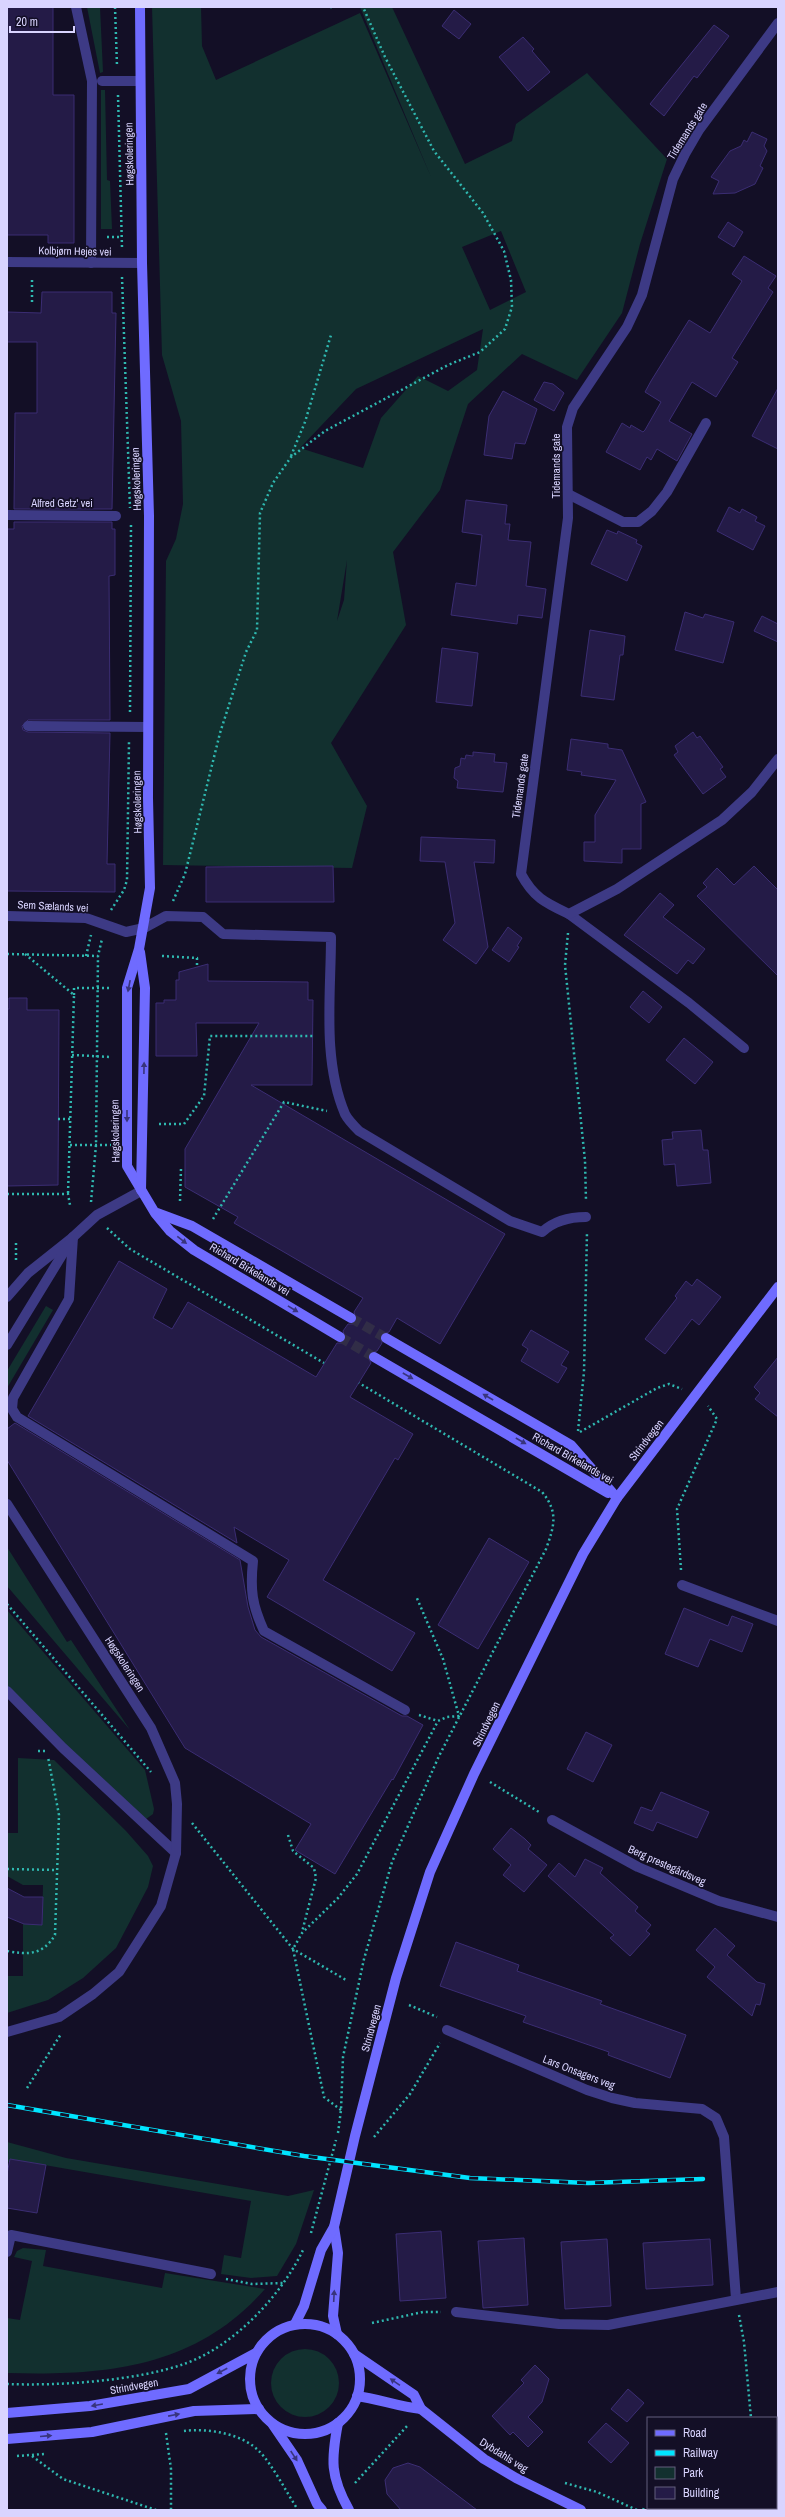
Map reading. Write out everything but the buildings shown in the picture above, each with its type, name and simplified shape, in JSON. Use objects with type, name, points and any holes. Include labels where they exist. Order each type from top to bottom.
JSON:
[{"type":"street","points":[[76,7],[92,80],[91,263]]},
{"type":"street","name":"Høgskoleringen","points":[[140,7],[142,263],[149,516],[148,727],[150,888],[144,928],[127,988],[126,1145],[127,1166],[141,1190]]},
{"type":"street","name":"Tidemands gate","points":[[744,1048],[689,1003],[570,914],[541,900],[530,890],[521,874],[568,518],[567,427],[573,408],[627,327],[642,295],[673,179],[699,130],[778,23]]},
{"type":"street","points":[[102,81],[140,81]]},
{"type":"street","name":"Kolbjørn Hejes vei","points":[[7,262],[142,263]]},
{"type":"street","points":[[568,494],[623,522],[638,522],[652,511],[667,492],[706,423]]},
{"type":"street","name":"Alfred Getz' vei","points":[[7,515],[116,516]]},
{"type":"street","points":[[28,726],[148,727]]},
{"type":"street","points":[[570,914],[617,889],[722,820],[752,792],[778,760]]},
{"type":"street","name":"Sem Sælands vei","points":[[7,916],[86,918],[126,932],[144,928],[166,916]]},
{"type":"street","points":[[166,916],[203,917],[223,934],[331,936],[331,1037],[333,1075],[346,1115],[358,1131],[510,1221],[542,1232],[550,1225],[574,1217],[586,1217]]},
{"type":"street","name":"Høgskoleringen","points":[[139,948],[145,988],[141,1190]]},
{"type":"street","points":[[7,1297],[28,1273],[97,1216],[141,1190]]},
{"type":"street","name":"Richard Birkelands vei","points":[[141,1190],[155,1213],[170,1231],[194,1250],[340,1337]]},
{"type":"street","name":"Richard Birkelands vei","points":[[155,1213],[192,1226],[351,1318]]},
{"type":"street","points":[[7,1345],[73,1236]]},
{"type":"street","points":[[73,1236],[69,1299],[13,1398],[12,1409],[17,1417],[253,1562],[250,1586],[254,1610],[264,1631],[405,1710]]},
{"type":"street","name":"Strindvegen","points":[[295,2324],[304,2306],[321,2250],[334,2227],[355,2136],[396,1978],[430,1872],[474,1774],[583,1554],[617,1498],[778,1287]]},
{"type":"street","name":"Richard Birkelands vei","points":[[386,1338],[571,1445],[617,1498]]},
{"type":"street","name":"Richard Birkelands vei","points":[[374,1357],[617,1498]]},
{"type":"street","name":"Høgskoleringen","points":[[7,1504],[151,1728],[175,1783],[177,1804],[176,1853],[160,1906],[119,1972],[93,1994],[59,2017],[7,2032]]},
{"type":"street","points":[[682,1585],[778,1621]]},
{"type":"street","points":[[7,1691],[63,1748],[176,1853]]},
{"type":"street","name":"Berg prestegårdsveg","points":[[552,1820],[638,1867],[719,1901],[778,1917]]},
{"type":"street","name":"Lars Onsagers veg","points":[[446,2030],[587,2090],[634,2103],[702,2109],[716,2118],[724,2137],[736,2299]]},
{"type":"street","name":"Strindvegen","points":[[334,2227],[338,2253],[333,2316],[337,2334]]},
{"type":"street","points":[[7,2252],[11,2235],[211,2274]]},
{"type":"street","points":[[456,2312],[559,2324],[608,2324],[778,2292]]},
{"type":"street","points":[[272,2423],[288,2432],[307,2434],[324,2431],[338,2423],[350,2411],[358,2396],[359,2368],[354,2354],[337,2334],[325,2327],[312,2324],[295,2324],[275,2333],[266,2340],[256,2353],[250,2369],[252,2397],[259,2410],[272,2423],[297,2460],[317,2504],[322,2510]]},
{"type":"street","name":"Strindvegen","points":[[7,2413],[90,2406],[189,2388],[256,2353]]},
{"type":"street","name":"Dybdahls veg","points":[[354,2354],[414,2395],[421,2409],[484,2459],[516,2478],[581,2510]]},
{"type":"street","points":[[358,2396],[380,2399],[404,2408],[421,2409]]},
{"type":"street","points":[[7,2438],[92,2432],[194,2411],[259,2410]]},
{"type":"street","points":[[338,2423],[332,2457],[332,2472],[338,2492],[348,2510]]},
{"type":"path","points":[[115,7],[122,238]]},
{"type":"path","points":[[291,457],[325,431],[448,365],[480,352],[505,329],[512,307],[511,280],[504,251],[483,213],[434,151],[385,57],[363,7]]},
{"type":"path","points":[[32,302],[33,262]]},
{"type":"path","points":[[111,911],[124,890],[128,870],[131,516],[122,277]]},
{"type":"path","points":[[166,916],[185,874],[220,733],[246,652],[257,630],[260,513],[272,483],[291,457],[305,422],[331,335]]},
{"type":"path","points":[[570,914],[565,965],[585,1161],[588,1252],[584,1365],[578,1433],[657,1388],[669,1384],[683,1389]]},
{"type":"path","points":[[86,956],[92,933]]},
{"type":"path","points":[[90,1200],[96,1144],[98,956],[103,934]]},
{"type":"path","points":[[7,954],[98,956]]},
{"type":"path","points":[[25,954],[74,996]]},
{"type":"path","points":[[162,956],[196,958],[197,967]]},
{"type":"path","points":[[70,1205],[68,1194],[74,988],[118,988]]},
{"type":"path","points":[[156,1124],[184,1124],[204,1096],[210,1036],[299,1036]]},
{"type":"path","points":[[72,1055],[117,1057]]},
{"type":"path","points":[[212,1222],[284,1102],[346,1115]]},
{"type":"path","points":[[58,1118],[70,1119]]},
{"type":"path","points":[[70,1145],[116,1145]]},
{"type":"path","points":[[180,1201],[181,1168]]},
{"type":"path","points":[[7,1194],[68,1194]]},
{"type":"path","points":[[111,1233],[130,1249],[324,1363]]},
{"type":"path","points":[[16,1243],[16,1264]]},
{"type":"path","points":[[308,2240],[323,2192],[337,2134],[341,2110],[343,2057],[364,1959],[392,1862],[459,1716],[546,1549],[554,1518],[551,1502],[542,1492],[359,1383]]},
{"type":"path","points":[[682,1585],[677,1509],[717,1419],[708,1406]]},
{"type":"path","points":[[416,1596],[443,1659],[459,1716]]},
{"type":"path","points":[[7,1604],[152,1773]]},
{"type":"path","points":[[341,2110],[324,2097],[293,1948],[302,1933],[338,1898],[357,1874],[438,1721],[447,1717],[459,1716]]},
{"type":"path","points":[[7,1951],[26,1954],[39,1952],[50,1943],[55,1935],[59,1815],[47,1751],[63,1748]]},
{"type":"path","points":[[490,1782],[552,1820]]},
{"type":"path","points":[[191,1821],[293,1948],[346,1980]]},
{"type":"path","points":[[288,1835],[293,1852],[314,1868],[316,1878],[302,1933]]},
{"type":"path","points":[[7,1869],[57,1870]]},
{"type":"path","points":[[374,2137],[410,2094],[446,2030],[444,2023],[436,2016],[408,2005]]},
{"type":"path","points":[[28,2088],[64,2029],[59,2017]]},
{"type":"path","points":[[7,2384],[79,2382],[131,2376],[185,2364],[236,2333],[275,2295],[305,2246]]},
{"type":"path","points":[[211,2274],[218,2278],[252,2284],[283,2283]]},
{"type":"path","points":[[736,2299],[744,2342],[751,2417]]},
{"type":"path","points":[[372,2323],[423,2312],[456,2312]]},
{"type":"path","points":[[355,2483],[408,2425]]},
{"type":"path","points":[[198,2430],[229,2434],[259,2450],[298,2510]]},
{"type":"path","points":[[166,2433],[171,2469],[171,2510]]},
{"type":"path","points":[[32,2456],[63,2479],[156,2510]]},
{"type":"green space","points":[[87,7],[100,7],[103,72],[100,73]]},
{"type":"green space","points":[[152,7],[201,7],[202,46],[216,80],[360,13],[431,177],[360,7],[392,7],[465,164],[512,141],[516,124],[587,73],[667,159],[640,244],[622,313],[577,380],[522,354],[468,404],[440,490],[393,552],[406,625],[331,743],[367,806],[352,868],[163,865],[166,561],[176,539],[183,504],[181,421],[162,355]],"holes":[[[501,231],[526,292],[490,310],[462,247]],[[483,329],[477,370],[448,391],[418,376],[381,418],[363,468],[300,448],[356,389]],[[347,560],[344,600],[337,621]]]},
{"type":"green space","points":[[101,90],[105,90],[107,180],[110,181],[112,229],[101,229]]},
{"type":"green space","points":[[46,1306],[53,1310],[7,1388],[7,1371]]},
{"type":"green space","points":[[7,1547],[67,1642],[71,1640],[130,1730],[7,1586]]},
{"type":"green space","points":[[7,1610],[145,1770],[154,1809],[153,1814],[146,1819],[7,1691]]},
{"type":"green space","points":[[18,1758],[54,1760],[126,1831],[148,1856],[153,1866],[148,1887],[116,1948],[83,1978],[48,2000],[7,2013],[7,1976],[23,1976],[23,1924],[42,1925],[43,1885],[23,1885],[7,1876],[7,1833],[18,1833]]},
{"type":"green space","points":[[7,2142],[66,2158],[288,2196],[314,2190],[296,2244],[277,2276],[251,2278],[221,2274],[224,2255],[241,2258],[251,2201],[10,2159],[9,2162],[7,2161]]},
{"type":"green space","points":[[23,2248],[46,2250],[43,2266],[162,2288],[165,2273],[265,2289],[238,2315],[209,2336],[179,2351],[147,2362],[114,2369],[79,2372],[7,2373],[7,2318],[20,2320],[32,2261],[14,2257],[17,2251]]},
{"type":"green space","points":[[305,2349],[318,2352],[329,2359],[336,2370],[339,2383],[336,2396],[329,2407],[318,2414],[305,2417],[292,2414],[281,2407],[274,2396],[271,2383],[274,2370],[281,2359],[292,2352]]},
{"type":"tunnel","points":[[351,1318],[386,1338]]},
{"type":"tunnel","points":[[340,1337],[374,1357]]},
{"type":"railway","points":[[7,2105],[304,2156],[470,2178],[588,2183],[703,2179]]}]
